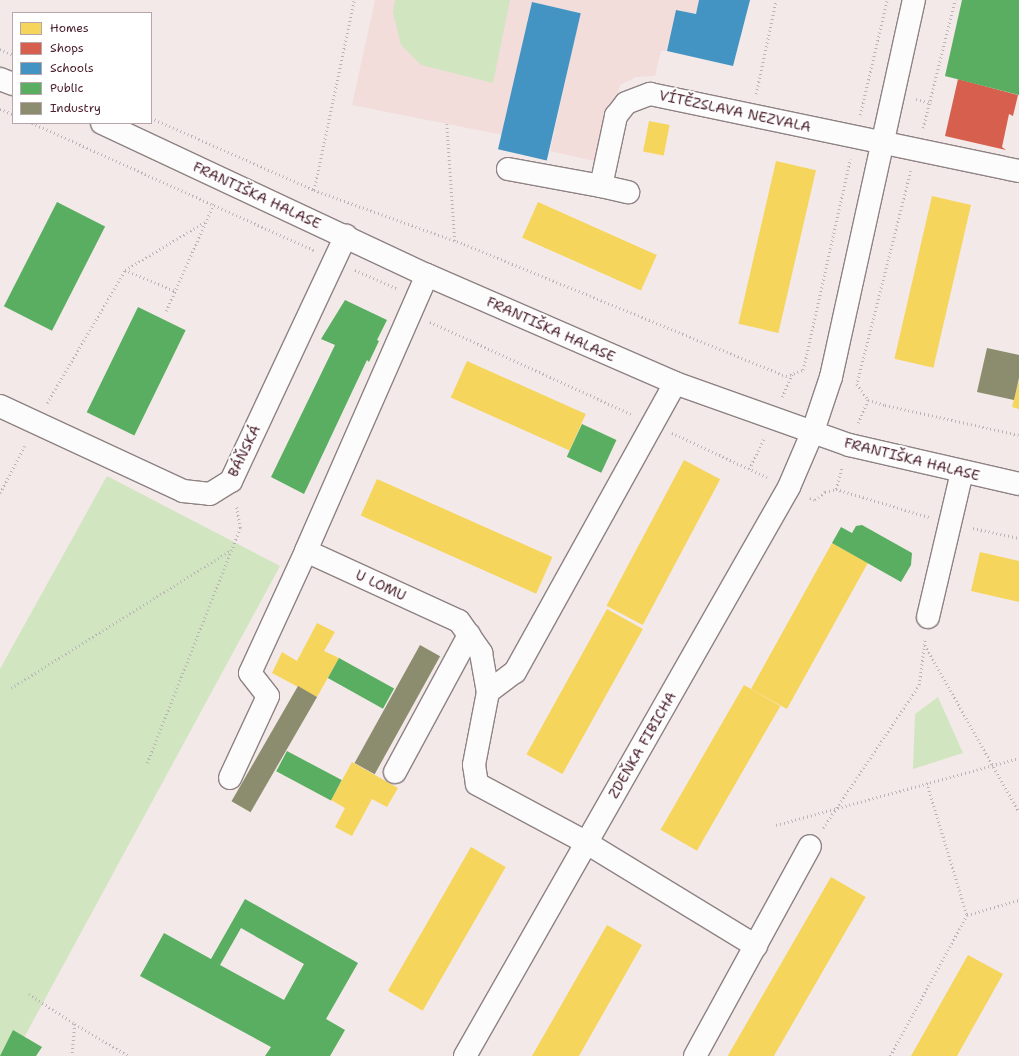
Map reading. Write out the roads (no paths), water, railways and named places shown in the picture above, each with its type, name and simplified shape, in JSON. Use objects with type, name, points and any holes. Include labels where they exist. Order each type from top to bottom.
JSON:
[{"type":"street","points":[[813,431],[831,377],[914,0]]},
{"type":"street","points":[[0,79],[12,84]]},
{"type":"street","name":"VÍTĚZSLAVA NEZVALA","points":[[601,186],[616,116],[626,103],[650,94],[1019,171]]},
{"type":"street","name":"FRANTIŠKA HALASE","points":[[104,124],[427,275],[675,383],[849,445],[1019,484]]},
{"type":"street","points":[[508,169],[628,192]]},
{"type":"street","name":"BÁŇSKÁ","points":[[0,406],[183,491],[210,494],[232,481],[346,236]]},
{"type":"street","points":[[230,778],[268,696],[250,673],[306,551],[427,275]]},
{"type":"street","points":[[488,692],[515,672],[675,383]]},
{"type":"street","name":"ZDEŇKA FIBICHA","points":[[465,1056],[789,488],[813,431]]},
{"type":"street","points":[[928,617],[962,472]]},
{"type":"street","name":"U LOMU","points":[[306,551],[459,620],[481,654],[488,692],[474,765],[477,784],[586,843]]},
{"type":"street","points":[[395,772],[469,635]]},
{"type":"street","points":[[586,843],[756,946]]},
{"type":"street","points":[[695,1056],[810,846]]}]
